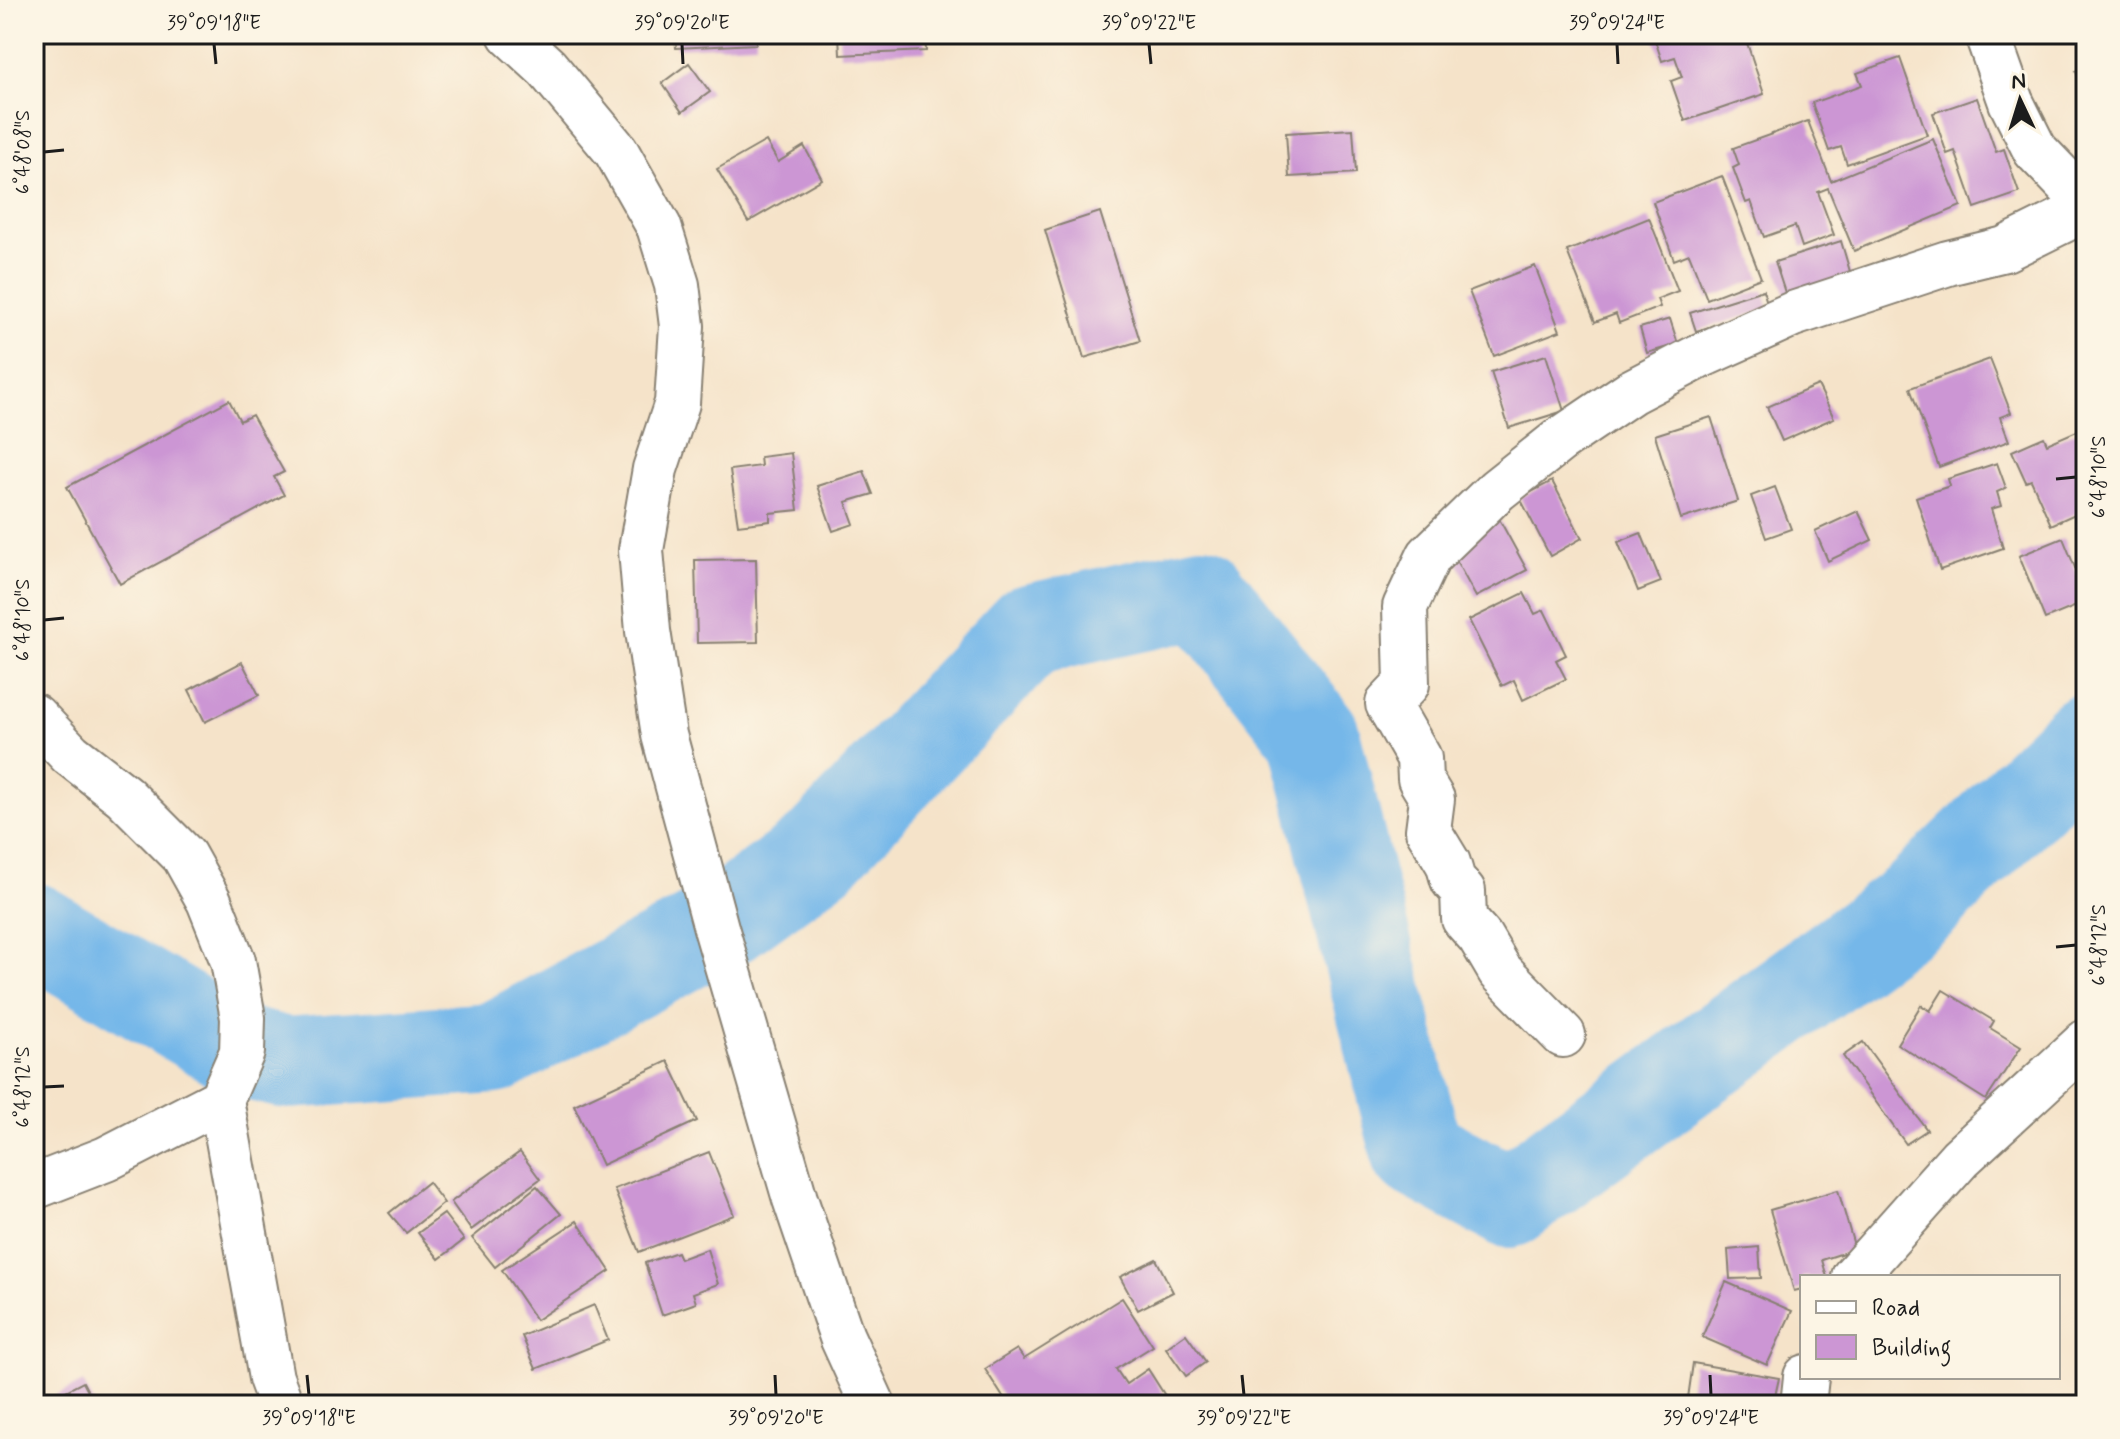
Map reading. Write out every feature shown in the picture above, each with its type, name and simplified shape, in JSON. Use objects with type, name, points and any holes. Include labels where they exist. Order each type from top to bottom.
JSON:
[{"type":"street","points":[[510,34],[547,68],[616,151],[659,227],[677,285],[682,326],[677,403],[655,469],[641,550],[648,631],[664,735],[786,1169],[842,1337],[873,1405]]},
{"type":"street","points":[[1563,1035],[1500,971],[1480,937],[1464,919],[1463,891],[1453,880],[1448,863],[1428,830],[1432,799],[1420,779],[1419,758],[1388,704],[1407,684],[1405,607],[1429,556],[1497,490],[1560,440],[1631,392],[1700,356],[1793,314],[1948,263],[2005,249],[2086,206],[2035,150],[2011,102],[1987,34]]},
{"type":"street","points":[[34,716],[70,754],[159,828],[184,856],[209,901],[233,961],[243,1018],[242,1052],[221,1100],[271,1378],[281,1405]]},
{"type":"street","points":[[1856,1275],[1960,1158],[2086,1042]]},
{"type":"street","points":[[34,1187],[106,1159],[221,1100]]},
{"type":"street","points":[[1803,1405],[1806,1379]]},
{"type":"building","points":[[675,34],[756,34],[756,44],[676,48]]},
{"type":"building","points":[[839,34],[925,34],[926,51],[840,55]]},
{"type":"building","points":[[1653,34],[1744,34],[1764,94],[1685,121],[1671,81],[1682,77],[1675,57],[1662,61]]},
{"type":"building","points":[[1900,58],[1927,135],[1847,164],[1841,147],[1829,151],[1812,103],[1862,85],[1857,73]]},
{"type":"building","points":[[689,63],[710,92],[682,112],[662,83]]},
{"type":"building","points":[[2086,68],[2086,97],[2076,71]]},
{"type":"building","points":[[1977,98],[1996,152],[2004,149],[2019,193],[1975,208],[1955,151],[1947,154],[1933,113]]},
{"type":"building","points":[[1808,121],[1831,181],[1933,139],[1961,206],[1854,251],[1828,188],[1818,192],[1834,235],[1802,247],[1795,226],[1764,237],[1751,201],[1746,203],[1733,168],[1739,165],[1733,148]]},
{"type":"building","points":[[1353,129],[1356,173],[1289,177],[1286,133]]},
{"type":"building","points":[[766,141],[778,162],[804,146],[822,179],[748,222],[717,169]]},
{"type":"building","points":[[1722,176],[1761,278],[1707,299],[1689,254],[1674,260],[1653,202]]},
{"type":"building","points":[[1100,212],[1140,341],[1084,358],[1045,230]]},
{"type":"building","points":[[1649,218],[1678,291],[1657,299],[1660,307],[1619,323],[1616,314],[1595,322],[1567,251]]},
{"type":"building","points":[[1841,241],[1854,285],[1789,305],[1775,262]]},
{"type":"building","points":[[1535,266],[1560,331],[1494,356],[1469,291]]},
{"type":"building","points":[[1763,290],[1769,309],[1696,331],[1690,313]]},
{"type":"building","points":[[1670,319],[1678,344],[1647,353],[1640,328]]},
{"type":"building","points":[[1546,355],[1564,411],[1509,428],[1491,372]]},
{"type":"building","points":[[1990,359],[2011,413],[2000,417],[2009,441],[1939,467],[1910,388]]},
{"type":"building","points":[[1818,385],[1834,418],[1782,441],[1767,407]]},
{"type":"building","points":[[229,400],[240,421],[252,415],[284,472],[274,477],[284,495],[120,584],[67,487]]},
{"type":"building","points":[[1711,417],[1738,501],[1681,519],[1655,435]]},
{"type":"building","points":[[2086,427],[2086,509],[2051,525],[2031,480],[2026,482],[2012,451],[2044,437],[2047,444]]},
{"type":"building","points":[[791,453],[798,510],[770,513],[770,521],[738,525],[730,470],[761,466],[760,457]]},
{"type":"building","points":[[1997,463],[2006,488],[1997,492],[2001,506],[1991,509],[2003,548],[1940,570],[1916,497],[1950,486],[1948,479]]},
{"type":"building","points":[[864,471],[873,494],[846,502],[854,524],[833,531],[817,486]]},
{"type":"building","points":[[1552,481],[1582,538],[1550,556],[1520,498]]},
{"type":"building","points":[[1775,487],[1791,529],[1766,538],[1751,496]]},
{"type":"building","points":[[1858,511],[1872,540],[1828,561],[1815,531]]},
{"type":"building","points":[[1498,517],[1527,570],[1476,597],[1447,544]]},
{"type":"building","points":[[1641,533],[1661,582],[1638,591],[1618,542]]},
{"type":"building","points":[[2063,538],[2086,602],[2045,619],[2019,556]]},
{"type":"building","points":[[756,559],[758,642],[697,643],[695,560]]},
{"type":"building","points":[[1524,593],[1535,614],[1544,610],[1566,655],[1556,660],[1566,679],[1523,700],[1514,680],[1502,686],[1469,620]]},
{"type":"building","points":[[242,662],[259,695],[205,722],[189,690]]},
{"type":"building","points":[[1943,990],[1994,1021],[1990,1028],[2021,1047],[1986,1100],[1897,1044],[1921,1005],[1930,1011]]},
{"type":"building","points":[[1863,1042],[1927,1130],[1906,1144],[1843,1056]]},
{"type":"building","points":[[668,1061],[697,1121],[602,1165],[574,1105]]},
{"type":"building","points":[[520,1152],[540,1179],[471,1230],[451,1202]]},
{"type":"building","points":[[709,1152],[734,1215],[639,1252],[614,1189]]},
{"type":"building","points":[[428,1182],[444,1203],[406,1233],[389,1213]]},
{"type":"building","points":[[537,1186],[561,1214],[495,1267],[472,1238]]},
{"type":"building","points":[[1838,1190],[1855,1249],[1822,1260],[1826,1275],[1800,1275],[1800,1290],[1794,1291],[1770,1210]]},
{"type":"building","points":[[444,1214],[464,1240],[439,1259],[418,1233]]},
{"type":"building","points":[[577,1221],[610,1271],[536,1320],[502,1270]]},
{"type":"building","points":[[1759,1247],[1761,1278],[1730,1279],[1728,1250]]},
{"type":"building","points":[[707,1249],[718,1284],[693,1293],[696,1303],[662,1315],[645,1263],[677,1252],[680,1259]]},
{"type":"building","points":[[1156,1259],[1173,1292],[1138,1310],[1120,1277]]},
{"type":"building","points":[[1726,1282],[1792,1311],[1767,1365],[1702,1337]]},
{"type":"building","points":[[1122,1298],[1153,1346],[1116,1369],[1126,1384],[1148,1369],[1169,1402],[1164,1405],[1059,1405],[1054,1398],[1042,1405],[1008,1405],[985,1369],[1017,1349],[1024,1359]]},
{"type":"building","points":[[594,1305],[608,1340],[536,1369],[522,1336]]},
{"type":"building","points":[[1186,1334],[1206,1362],[1186,1376],[1166,1348]]},
{"type":"building","points":[[1693,1363],[1779,1378],[1773,1405],[1687,1405]]},
{"type":"building","points":[[83,1382],[95,1405],[39,1405]]},
{"type":"waterway","points":[[34,929],[242,1052],[286,1063],[494,1048],[716,928],[819,853],[1029,630],[1202,592],[1314,735],[1417,1152],[1509,1202],[1920,901],[2086,739]]}]
